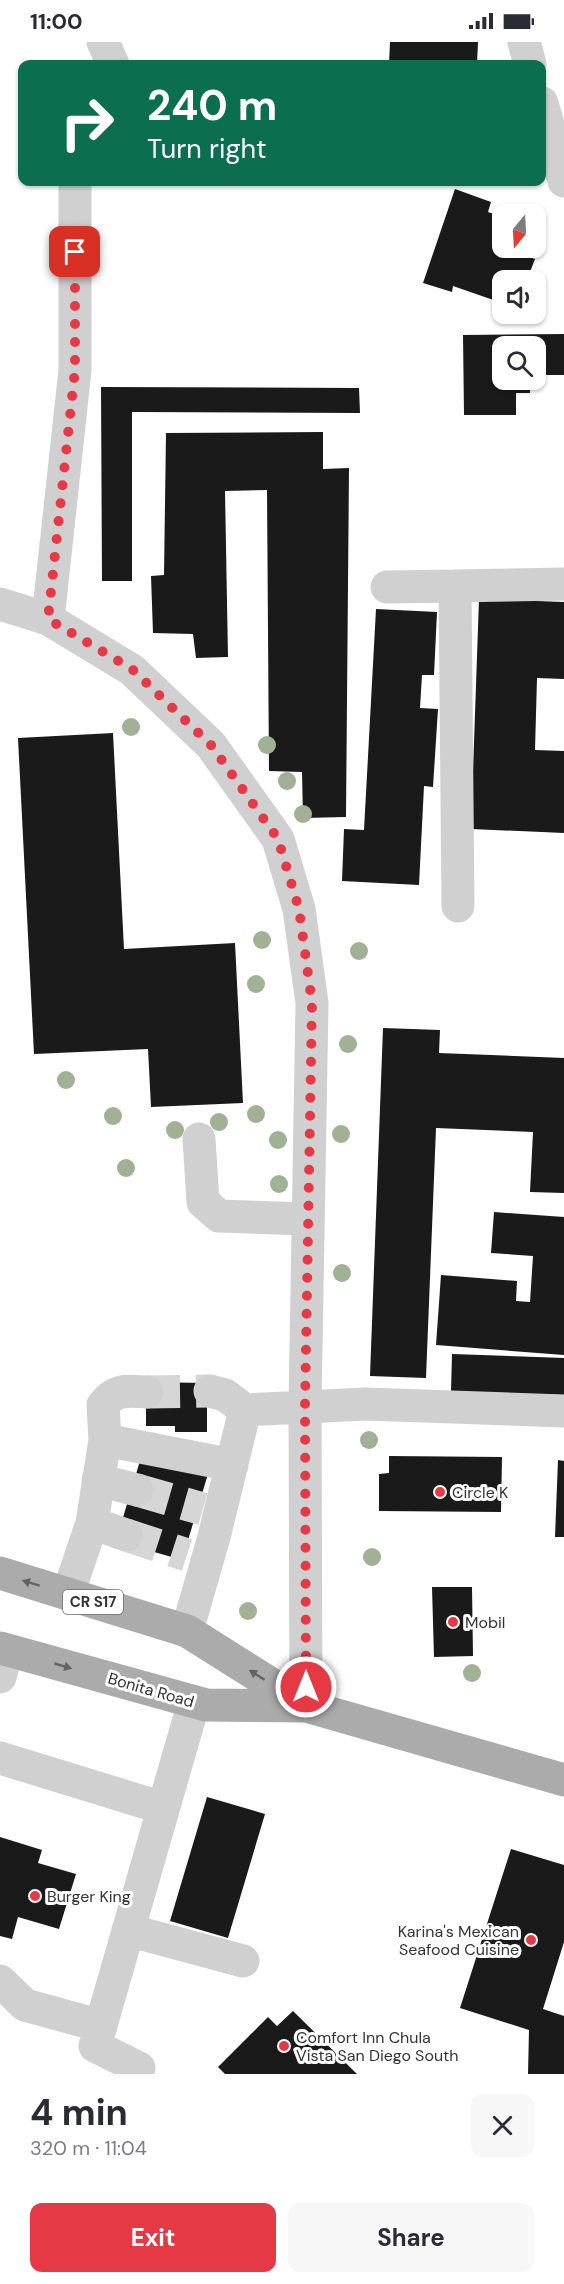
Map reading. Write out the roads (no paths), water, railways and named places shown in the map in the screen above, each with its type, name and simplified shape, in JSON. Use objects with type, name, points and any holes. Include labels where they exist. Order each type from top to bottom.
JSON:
[{"type":"main road","name":"Bonita Road","points":[[0,1573],[187,1631],[306,1707]]},
{"type":"main road","name":"Bonita Road","points":[[2,1658],[206,1705],[306,1707],[564,1780]]},
{"type":"street","points":[[103,42],[111,60]]},
{"type":"street","points":[[524,42],[529,60]]},
{"type":"street","points":[[546,117],[564,181]]},
{"type":"street","points":[[48,619],[75,370],[75,186]]},
{"type":"street","points":[[387,587],[564,584]]},
{"type":"street","points":[[455,586],[458,906]]},
{"type":"street","points":[[0,604],[48,619],[132,669],[211,745],[278,839],[299,909],[312,1003],[305,1406],[306,1707]]},
{"type":"street","points":[[199,1139],[203,1202],[219,1216],[308,1219]]},
{"type":"street","points":[[68,1594],[92,1523],[105,1440],[103,1405],[111,1395],[128,1391],[147,1392]]},
{"type":"street","points":[[210,1391],[225,1395],[245,1410],[365,1404],[564,1411]]},
{"type":"street","points":[[187,1631],[197,1558],[211,1512],[232,1465],[245,1410]]},
{"type":"street","points":[[105,1440],[232,1465]]},
{"type":"street","points":[[99,1480],[137,1490]]},
{"type":"street","points":[[92,1523],[126,1535]]},
{"type":"street","points":[[140,2068],[95,2046],[194,1702]]},
{"type":"street","points":[[0,1758],[163,1808]]},
{"type":"street","points":[[128,1930],[243,1961]]},
{"type":"street","points":[[0,1981],[25,2005],[100,2026]]},
{"type":"tunnel","points":[[147,1392],[210,1391]]},
{"type":"tunnel","points":[[137,1490],[203,1509]]},
{"type":"tunnel","points":[[126,1535],[187,1555]]},
{"type":"place","name":"Circle K","points":[[440,1492]]},
{"type":"place","name":"Mobil","points":[[453,1622]]},
{"type":"place","name":"Burger King","points":[[35,1896]]},
{"type":"place","name":"Karina's Mexican Seafood Cuisine","points":[[531,1940]]},
{"type":"place","name":"Comfort Inn Chula Vista San Diego South","points":[[284,2046]]}]
